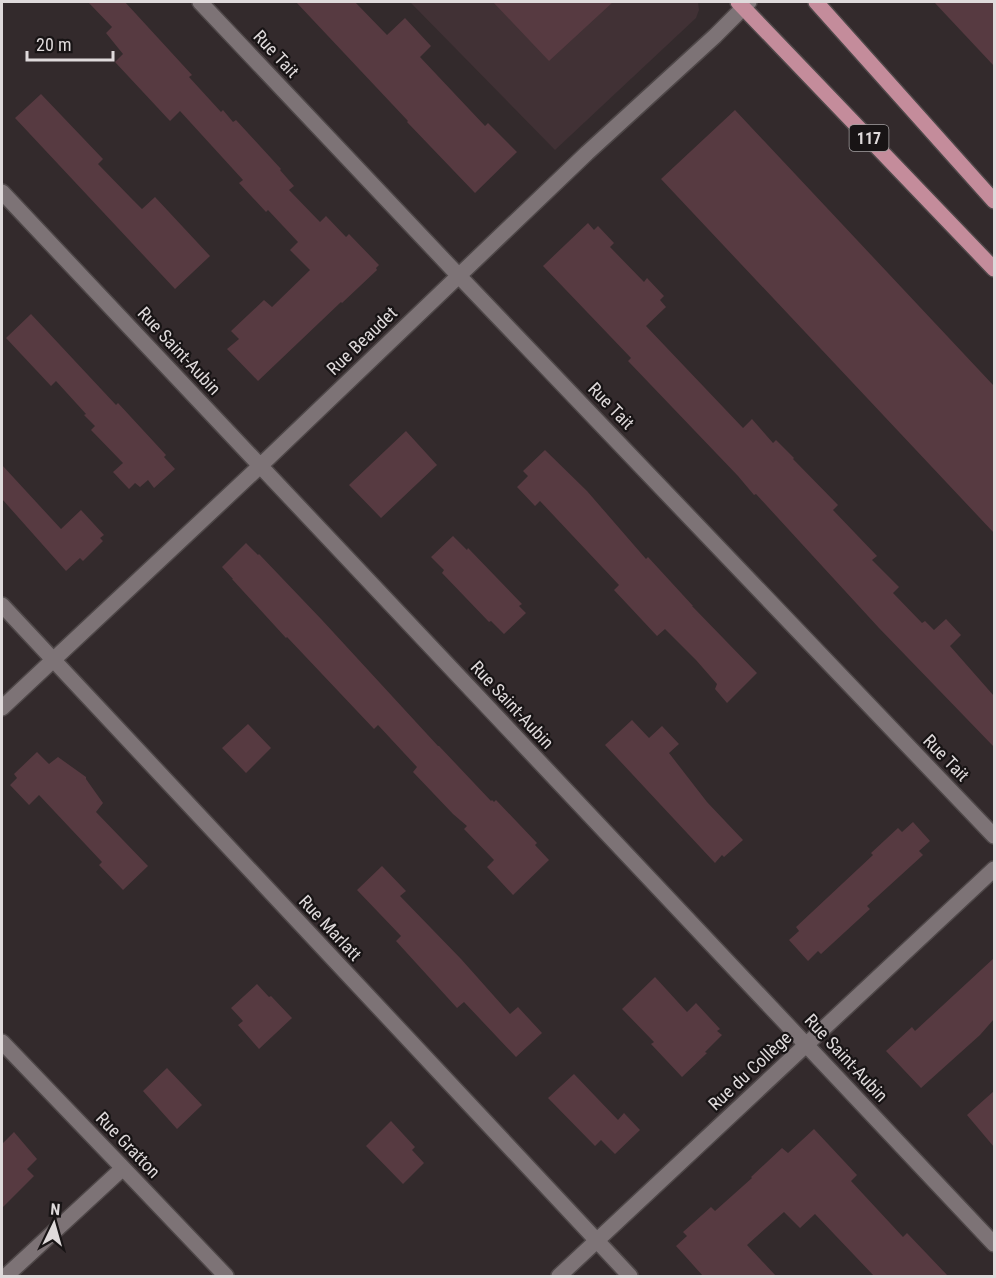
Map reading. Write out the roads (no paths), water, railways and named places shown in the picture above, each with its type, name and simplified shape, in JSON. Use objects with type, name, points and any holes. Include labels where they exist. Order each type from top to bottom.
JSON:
[{"type":"main road","points":[[816,2],[994,201]]},
{"type":"main road","name":"117","points":[[744,4],[994,269]]},
{"type":"street","name":"Rue Tait","points":[[200,2],[994,836]]},
{"type":"street","name":"Rue Beaudet","points":[[2,708],[260,466],[587,153],[715,36],[744,4]]},
{"type":"street","name":"Rue Saint-Aubin","points":[[2,192],[994,1244]]},
{"type":"street","name":"Rue Marlatt","points":[[2,606],[630,1276]]},
{"type":"street","name":"Rue du Collège","points":[[560,1276],[994,869]]},
{"type":"street","name":"Rue Gratton","points":[[2,1042],[226,1276]]},
{"type":"street","points":[[6,1276],[123,1168]]}]
